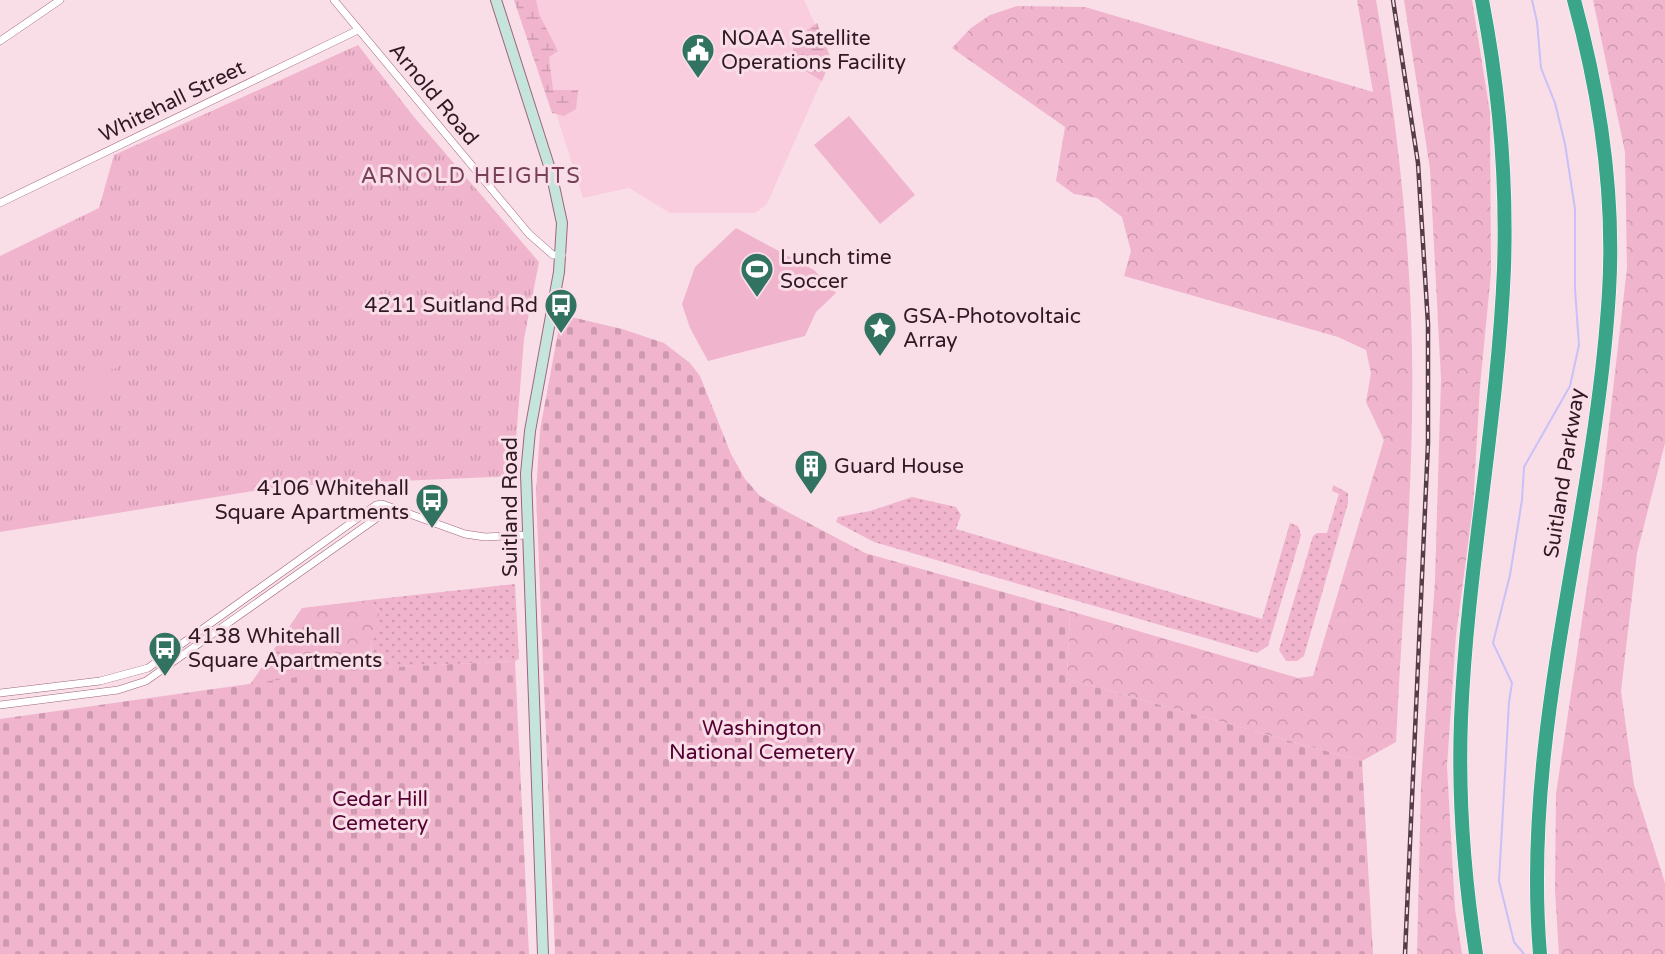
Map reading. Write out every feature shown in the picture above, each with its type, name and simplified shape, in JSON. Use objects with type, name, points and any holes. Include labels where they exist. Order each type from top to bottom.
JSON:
[{"type":"highway","points":[[1476,954],[1463,836],[1461,717],[1499,338],[1504,222],[1498,102],[1482,0]]},
{"type":"highway","name":"Suitland Parkway","points":[[1539,954],[1537,845],[1544,750],[1596,409],[1610,282],[1610,219],[1604,147],[1594,84],[1574,0]]},
{"type":"main road","name":"Suitland Road","points":[[496,0],[553,180],[562,224],[562,255],[530,431],[526,481],[543,954]]},
{"type":"street","points":[[0,41],[60,0]]},
{"type":"street","name":"Arnold Road","points":[[334,0],[529,234],[553,255],[562,255]]},
{"type":"street","name":"Whitehall Street","points":[[0,203],[358,30]]},
{"type":"street","points":[[0,693],[107,680],[148,668],[376,505],[465,534],[486,537],[527,535]]},
{"type":"street","points":[[0,705],[118,690],[146,681],[391,508]]},
{"type":"shaded area","name":"NOAA Satellite Operations Facility","points":[[520,0],[804,0],[831,59],[767,204],[755,213],[670,213],[629,188],[583,198]]},
{"type":"green space","points":[[514,0],[536,0],[539,14],[558,51],[549,57],[553,90],[578,90],[576,109],[564,116],[552,113]]},
{"type":"green space","points":[[1357,0],[1376,0],[1382,36],[1402,182],[1412,349],[1409,517],[1396,742],[1362,761],[1067,679],[1070,611],[1298,678],[1313,676],[1384,440],[1366,402],[1371,373],[1366,350],[1338,337],[1124,276],[1131,251],[1122,217],[1097,198],[1074,194],[1056,181],[1065,127],[952,48],[971,28],[990,15],[1017,6],[1085,7],[1373,92]]},
{"type":"green space","points":[[1404,0],[1472,0],[1490,113],[1491,273],[1480,386],[1473,506],[1456,635],[1447,766],[1455,909],[1462,954],[1417,954],[1421,785],[1435,580],[1441,379],[1430,169]]},
{"type":"green space","points":[[1593,0],[1665,0],[1665,443],[1637,553],[1621,691],[1634,785],[1665,883],[1665,954],[1559,954],[1555,891],[1556,794],[1602,486],[1627,268],[1625,152]]},
{"type":"green space","points":[[817,23],[831,59],[822,81],[793,64],[795,43],[805,31]]},
{"type":"green space","points":[[358,45],[414,117],[539,262],[524,339],[513,476],[284,486],[0,532],[0,256],[99,208],[114,155]]},
{"type":"green space","points":[[849,116],[915,195],[880,224],[814,145]]},
{"type":"green space","name":"Lunch time Soccer","points":[[736,228],[814,270],[836,293],[816,312],[805,336],[708,361],[690,328],[682,304],[695,267]]},
{"type":"green space","name":"Washington National Cemetery","points":[[567,316],[622,329],[664,343],[690,363],[700,376],[731,454],[745,479],[760,496],[865,553],[1070,611],[1067,679],[1362,761],[1373,954],[555,954],[536,493],[540,430],[560,322]]},
{"type":"green space","points":[[115,354],[118,368],[86,373],[84,359]]},
{"type":"green space","points":[[119,373],[121,387],[90,392],[87,378]]},
{"type":"green space","points":[[1333,485],[1348,493],[1348,503],[1304,656],[1297,661],[1286,661],[1279,650],[1313,536],[1317,533],[1327,533],[1339,494],[1332,491]]},
{"type":"green space","points":[[912,497],[956,507],[961,515],[956,529],[1262,619],[1290,523],[1298,526],[1301,535],[1268,646],[1257,653],[874,542],[836,522],[838,517],[870,511]]},
{"type":"green space","points":[[515,584],[519,659],[379,668],[371,648],[379,612],[369,600]]},
{"type":"green space","points":[[369,600],[379,612],[371,653],[379,668],[249,686],[302,608]]},
{"type":"green space","name":"Cedar Hill Cemetery","points":[[515,661],[529,954],[0,954],[0,719],[356,669]]},
{"type":"waterway","points":[[1524,954],[1514,942],[1499,881],[1512,683],[1493,643],[1510,575],[1522,500],[1524,467],[1570,386],[1579,345],[1575,289],[1575,209],[1565,144],[1555,103],[1541,68],[1537,22],[1532,0]]},
{"type":"railway","points":[[1393,0],[1418,163],[1428,324],[1428,443],[1405,954]]},
{"type":"place","name":"NOAA Satellite Operations Facility","points":[[698,79]]},
{"type":"place","name":"Lunch time Soccer","points":[[757,298]]},
{"type":"place","name":"4211 Suitland Rd","points":[[561,334]]},
{"type":"place","name":"GSA-Photovoltaic Array","points":[[880,357]]},
{"type":"place","name":"Guard House","points":[[811,495]]},
{"type":"place","name":"4106 Whitehall Square Apartments","points":[[432,529]]},
{"type":"place","name":"4138 Whitehall Square Apartments","points":[[165,677]]},
{"type":"district","name":"ARNOLD HEIGHTS","points":[[471,175]]}]
